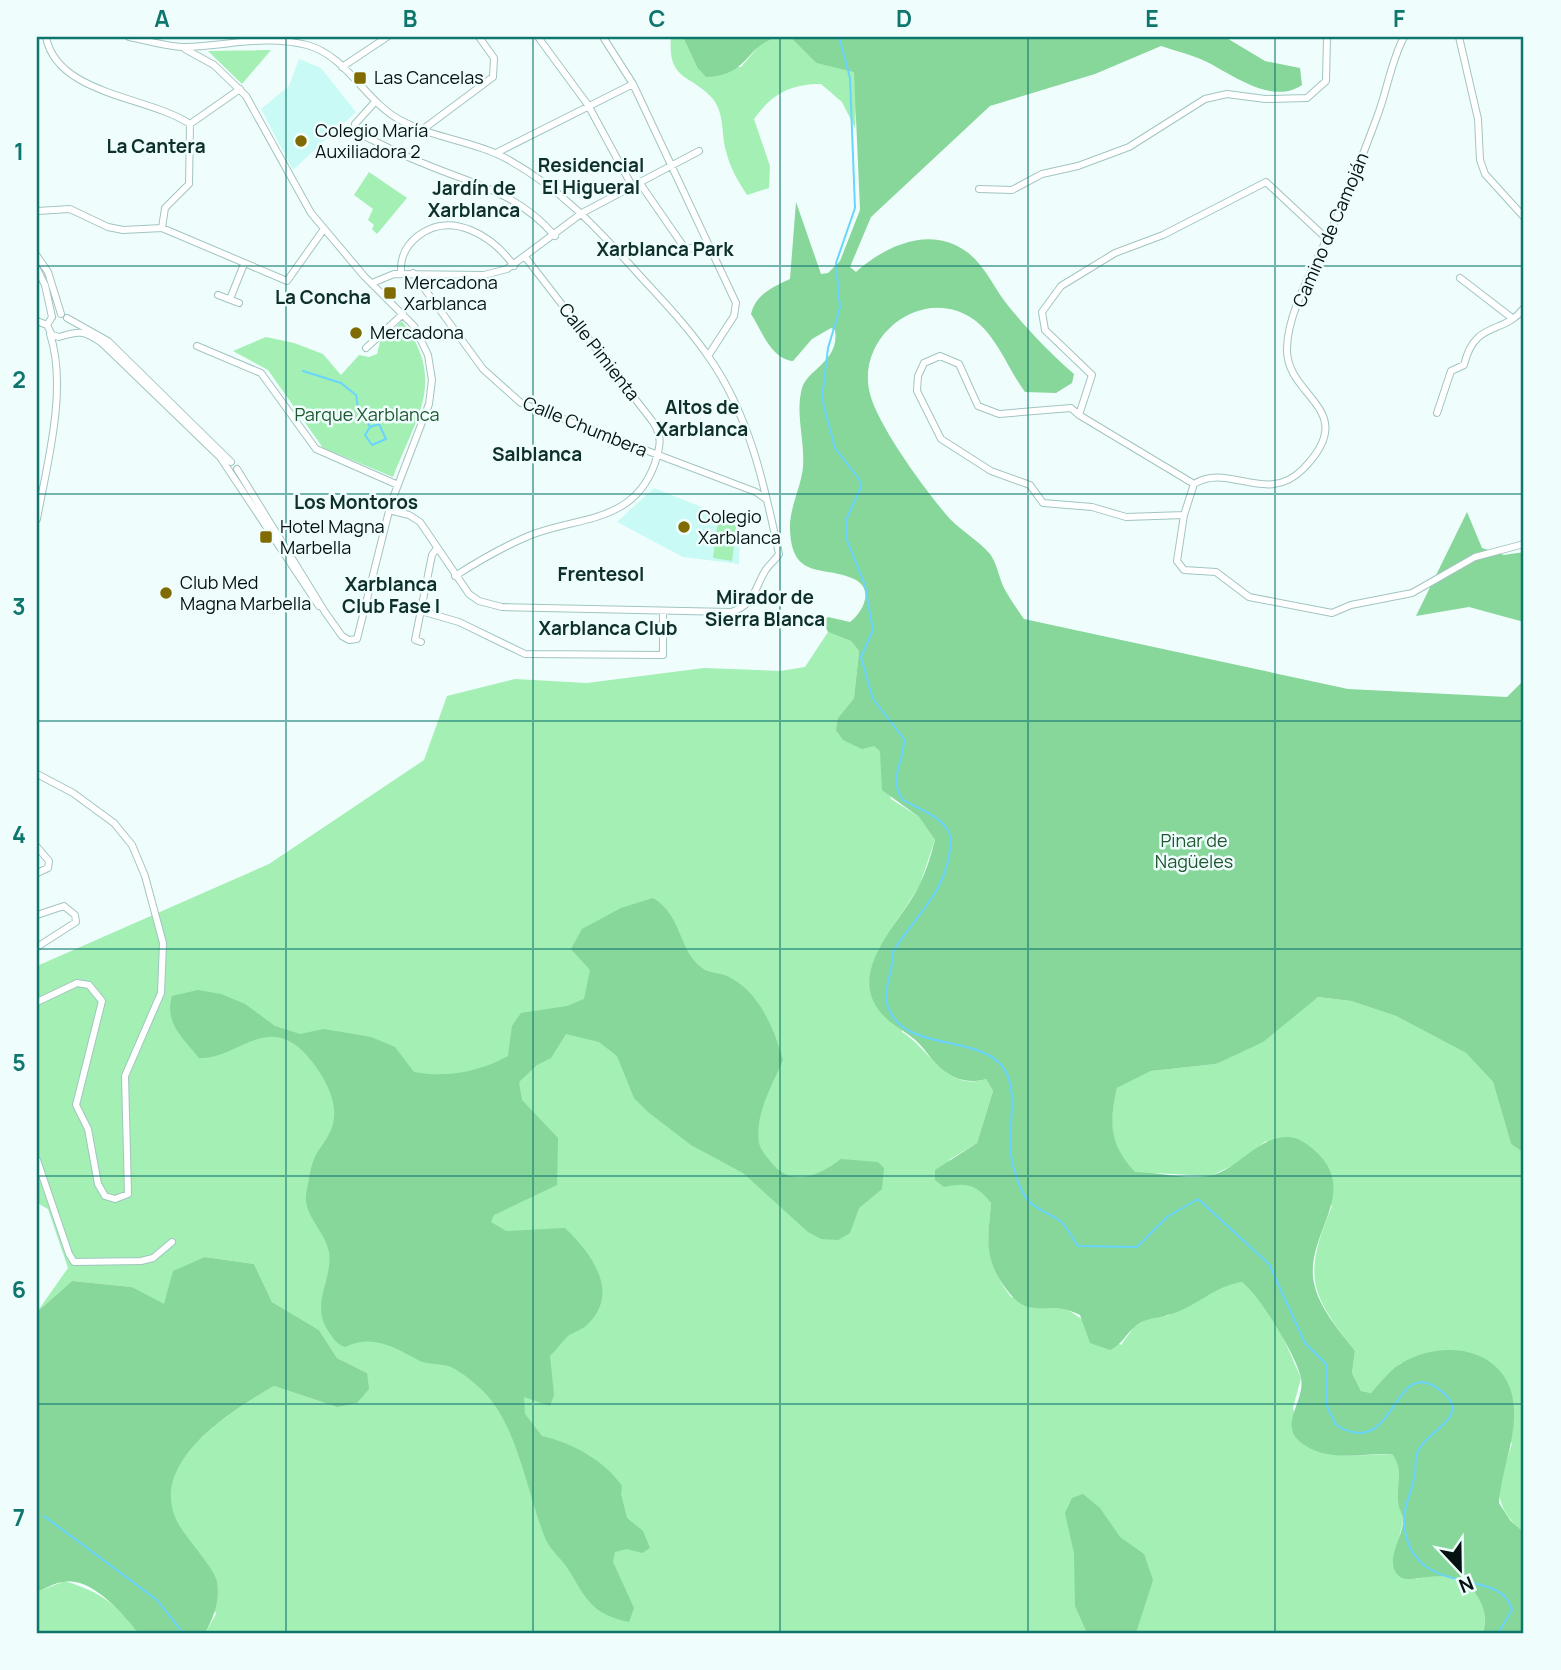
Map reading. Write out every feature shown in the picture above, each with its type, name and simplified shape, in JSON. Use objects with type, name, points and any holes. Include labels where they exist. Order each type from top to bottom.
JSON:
[{"type":"street","points":[[47,37],[51,54],[67,73],[190,124]]},
{"type":"street","points":[[129,37],[180,47],[214,40],[285,39],[319,50],[342,67],[374,103],[422,130],[496,153],[540,179],[582,213],[708,356],[740,416],[762,481],[779,554],[764,573],[747,605],[731,612],[491,605],[469,594],[414,518],[389,510]]},
{"type":"street","points":[[37,321],[65,334],[85,333],[109,349],[229,464],[236,464],[234,471],[342,636],[353,640],[360,633],[389,510],[429,404],[432,380],[422,339],[403,314],[372,284],[311,213],[254,109],[240,89],[200,55],[157,37]]},
{"type":"street","points":[[342,67],[387,37]]},
{"type":"street","points":[[422,130],[492,77],[494,58],[479,37]]},
{"type":"street","points":[[538,37],[588,105],[636,184],[684,247],[689,249],[707,242]]},
{"type":"street","points":[[603,37],[633,85],[736,309],[708,356]]},
{"type":"street","points":[[979,189],[1012,190],[1042,174],[1078,166],[1129,147],[1205,99],[1227,94],[1265,99],[1307,99],[1325,81],[1327,37]]},
{"type":"street","name":"Camino de Camoján","points":[[1194,484],[1213,477],[1269,485],[1296,476],[1317,453],[1324,438],[1322,413],[1292,369],[1287,349],[1301,297],[1377,118],[1404,37]]},
{"type":"street","points":[[1459,37],[1478,118],[1480,160],[1485,174],[1524,218]]},
{"type":"street","points":[[496,153],[633,85]]},
{"type":"street","points":[[190,124],[240,89]]},
{"type":"street","points":[[374,103],[355,124],[356,132],[425,164],[498,190],[533,214],[555,236]]},
{"type":"street","points":[[162,228],[165,208],[189,184],[190,124]]},
{"type":"street","points":[[372,284],[384,275],[484,275],[514,266],[582,213],[699,151]]},
{"type":"street","points":[[1079,415],[1092,375],[1045,330],[1042,312],[1061,286],[1115,253],[1163,235],[1266,182],[1327,239]]},
{"type":"street","points":[[37,211],[70,209],[108,227],[123,230],[162,228],[289,281],[324,229]]},
{"type":"street","points":[[401,274],[401,258],[412,241],[426,230],[444,224],[475,232],[502,250],[514,266]]},
{"type":"street","points":[[37,256],[48,272],[70,325],[54,350]]},
{"type":"street","name":"Calle Pimienta","points":[[526,258],[653,422],[661,442],[657,456]]},
{"type":"street","points":[[230,299],[244,264]]},
{"type":"street","points":[[37,269],[45,285],[52,317],[48,328],[54,350],[56,378],[46,472],[37,519]]},
{"type":"street","name":"Calle Chumbera","points":[[413,274],[483,369],[512,397],[531,408],[756,492],[766,499]]},
{"type":"street","points":[[1460,278],[1512,318]]},
{"type":"street","points":[[218,295],[239,303]]},
{"type":"street","points":[[1437,413],[1451,371],[1464,365],[1469,345],[1478,336],[1512,318],[1524,308]]},
{"type":"street","points":[[366,348],[403,314]]},
{"type":"street","points":[[52,317],[64,316],[108,341],[229,464]]},
{"type":"street","points":[[197,346],[261,373],[316,449],[397,485]]},
{"type":"street","points":[[1184,515],[1126,517],[1092,507],[1043,503],[1031,485],[991,471],[941,439],[917,391],[918,376],[924,363],[940,356],[959,364],[978,406],[999,414],[1071,408],[1194,484],[1184,515],[1177,561],[1184,570],[1216,572],[1249,597],[1332,613],[1351,605],[1412,593],[1475,557],[1524,544]]},
{"type":"street","points":[[455,576],[493,552],[535,534],[616,510],[633,500],[652,471],[657,456]]},
{"type":"street","points":[[37,472],[46,472]]},
{"type":"street","points":[[756,492],[762,481]]},
{"type":"street","points":[[421,642],[415,640],[432,555],[437,548]]},
{"type":"street","points":[[421,611],[460,622],[525,654],[663,655],[663,611]]},
{"type":"street","points":[[37,774],[72,793],[114,823],[132,845],[145,876],[163,943],[161,993],[125,1076],[128,1194],[115,1199],[105,1196],[98,1184],[88,1129],[76,1105],[102,1001],[89,985],[77,983],[37,1002]]},
{"type":"street","points":[[37,847],[49,860],[48,868],[37,873]]},
{"type":"street","points":[[37,915],[64,906],[75,915],[76,922],[37,947]]},
{"type":"street","points":[[37,1160],[64,1242],[74,1262],[141,1261],[153,1258],[172,1242]]},
{"type":"shaded area","name":"Colegio María Auxiliadora 2","points":[[299,59],[321,68],[356,112],[293,170],[261,109],[289,86]]},
{"type":"shaded area","name":"Colegio Xarblanca","points":[[654,488],[741,523],[739,564],[683,557],[617,522]]},
{"type":"green space","points":[[671,37],[683,37],[697,67],[741,67],[764,40],[790,37],[816,63],[854,71],[857,86],[855,128],[842,102],[821,84],[800,86],[783,92],[768,103],[754,119],[770,166],[769,188],[747,195],[735,174],[724,145],[717,105],[705,91],[677,70],[671,52]]},
{"type":"green space","points":[[683,37],[779,37],[759,46],[740,66],[731,71],[706,77],[697,67]]},
{"type":"green space","name":"Pinar de Nagüeles","points":[[790,37],[1225,37],[1265,61],[1300,68],[1302,85],[1279,92],[1266,90],[1241,81],[1202,60],[1161,46],[1095,74],[990,106],[871,217],[850,267],[856,272],[881,254],[909,242],[924,239],[953,244],[974,258],[1017,317],[1074,374],[1072,383],[1056,393],[1025,392],[996,344],[981,326],[954,310],[934,308],[914,312],[897,322],[883,336],[873,353],[868,373],[870,394],[893,441],[950,519],[990,554],[1004,588],[1024,619],[1348,689],[1507,697],[1524,680],[1524,1153],[1511,1144],[1493,1082],[1466,1053],[1396,1016],[1351,1001],[1318,997],[1263,1042],[1216,1064],[1151,1071],[1117,1088],[1112,1123],[1120,1152],[1135,1172],[1209,1176],[1229,1168],[1265,1143],[1285,1137],[1300,1140],[1327,1164],[1333,1180],[1333,1195],[1314,1259],[1313,1277],[1329,1317],[1355,1351],[1352,1373],[1361,1391],[1371,1393],[1389,1373],[1417,1356],[1449,1350],[1480,1356],[1493,1364],[1504,1376],[1511,1391],[1514,1419],[1499,1503],[1510,1520],[1524,1533],[1524,1633],[1483,1633],[1483,1607],[1475,1593],[1464,1583],[1442,1576],[1410,1579],[1397,1574],[1393,1562],[1403,1521],[1398,1503],[1399,1471],[1396,1460],[1392,1454],[1326,1454],[1297,1439],[1292,1431],[1292,1423],[1301,1387],[1298,1368],[1267,1312],[1242,1282],[1222,1288],[1178,1312],[1141,1322],[1110,1350],[1090,1343],[1080,1315],[1059,1308],[1028,1307],[1014,1298],[999,1279],[991,1258],[988,1238],[991,1203],[976,1188],[965,1185],[944,1187],[935,1180],[935,1170],[977,1143],[993,1091],[986,1079],[967,1081],[943,1070],[919,1043],[881,1013],[870,991],[874,959],[919,886],[935,840],[919,817],[882,790],[880,751],[874,746],[862,749],[843,740],[836,730],[838,718],[854,698],[859,651],[851,641],[828,632],[823,621],[828,617],[850,622],[863,607],[864,589],[854,579],[803,564],[792,546],[790,530],[791,514],[803,467],[799,408],[802,388],[833,349],[835,330],[831,328],[812,339],[793,361],[785,359],[773,350],[751,314],[761,296],[790,279],[796,202],[821,274],[828,273],[840,261],[860,210],[854,72],[816,63]]},
{"type":"green space","points":[[271,50],[242,84],[208,51]]},
{"type":"green space","points":[[369,172],[407,198],[377,234],[372,229],[374,225],[368,220],[373,209],[354,195]]},
{"type":"green space","name":"Parque Xarblanca","points":[[402,321],[416,342],[423,362],[425,380],[418,416],[393,477],[323,448],[268,370],[233,351],[266,337],[294,343],[323,354],[341,375],[359,355],[369,357],[377,354],[380,342]]},
{"type":"green space","points":[[1467,512],[1482,548],[1504,555],[1524,552],[1524,622],[1469,607],[1416,616]]},
{"type":"green space","points":[[718,520],[737,522],[732,561],[713,558]]},
{"type":"green space","points":[[828,632],[851,641],[859,651],[854,698],[838,718],[881,751],[891,799],[919,817],[935,840],[919,887],[891,929],[902,1032],[949,1074],[960,1080],[986,1079],[993,1091],[977,1143],[949,1160],[966,1182],[982,1190],[991,1203],[990,1252],[992,1263],[1003,1285],[1011,1297],[1062,1306],[1121,1345],[1134,1327],[1151,1317],[1167,1316],[1228,1284],[1242,1282],[1270,1313],[1301,1378],[1293,1408],[1306,1446],[1346,1456],[1392,1454],[1399,1464],[1401,1483],[1398,1499],[1403,1521],[1393,1563],[1416,1579],[1444,1576],[1468,1585],[1477,1593],[1483,1604],[1483,1633],[205,1633],[216,1614],[191,1548],[173,1515],[170,1494],[174,1474],[185,1456],[219,1422],[274,1386],[337,1407],[367,1373],[337,1358],[319,1330],[272,1302],[254,1264],[205,1257],[164,1305],[132,1287],[72,1281],[37,1312],[68,1268],[48,1209],[37,1203],[37,966],[269,864],[424,760],[447,696],[515,679],[587,683],[704,668],[780,671],[805,667]]},
{"type":"green space","points":[[653,898],[670,914],[694,961],[705,970],[727,976],[748,991],[770,1023],[783,1060],[765,1100],[759,1122],[760,1145],[770,1161],[778,1170],[796,1177],[805,1177],[824,1170],[841,1159],[878,1162],[884,1168],[882,1189],[859,1208],[850,1233],[838,1240],[821,1239],[808,1232],[743,1173],[691,1145],[648,1112],[634,1098],[617,1056],[599,1042],[566,1034],[551,1058],[537,1065],[519,1082],[522,1100],[558,1138],[557,1185],[494,1215],[491,1222],[506,1231],[565,1228],[593,1262],[602,1287],[602,1300],[597,1313],[587,1325],[568,1336],[550,1356],[554,1395],[550,1406],[524,1397],[525,1414],[542,1436],[565,1443],[586,1454],[606,1468],[622,1486],[621,1494],[627,1518],[643,1531],[650,1548],[642,1553],[627,1549],[615,1552],[613,1562],[634,1608],[629,1622],[598,1610],[548,1544],[514,1443],[497,1408],[485,1393],[451,1367],[424,1362],[393,1347],[375,1342],[365,1341],[345,1347],[336,1342],[327,1329],[321,1310],[329,1252],[308,1210],[306,1195],[315,1156],[332,1128],[334,1106],[322,1076],[313,1063],[294,1044],[282,1038],[270,1037],[211,1057],[199,1058],[176,1030],[170,1006],[172,996],[198,990],[221,994],[245,1004],[275,1026],[300,1034],[324,1029],[371,1037],[395,1047],[414,1072],[451,1074],[474,1070],[508,1056],[512,1026],[521,1013],[567,1006],[584,999],[590,970],[571,949],[582,929],[621,908]]},
{"type":"green space","points":[[1318,997],[1351,1001],[1396,1016],[1466,1053],[1493,1082],[1511,1144],[1524,1153],[1524,1533],[1512,1522],[1501,1501],[1501,1481],[1512,1443],[1401,1363],[1371,1393],[1361,1391],[1352,1373],[1355,1351],[1328,1313],[1315,1283],[1317,1250],[1332,1206],[1266,1141],[1236,1164],[1210,1176],[1134,1172],[1125,1162],[1115,1142],[1112,1123],[1117,1088],[1151,1071],[1216,1064]]},
{"type":"green space","points":[[205,1257],[254,1264],[272,1302],[319,1330],[337,1358],[367,1373],[369,1389],[357,1403],[337,1407],[274,1386],[236,1410],[197,1442],[182,1461],[173,1481],[171,1503],[179,1525],[215,1576],[218,1589],[216,1609],[205,1633],[138,1633],[105,1598],[84,1585],[63,1582],[37,1592],[37,1312],[72,1281],[132,1287],[164,1304],[173,1271]]},
{"type":"green space","points":[[1083,1494],[1100,1508],[1120,1537],[1144,1554],[1153,1580],[1136,1633],[1087,1633],[1075,1606],[1074,1553],[1065,1513],[1072,1498]]},
{"type":"green space","points":[[65,1581],[107,1600],[138,1633],[37,1633],[37,1592]]},
{"type":"waterway","points":[[839,37],[850,78],[855,208],[836,263],[840,308],[828,348],[822,399],[835,448],[859,479],[861,487],[847,518],[846,538],[865,585],[873,630],[861,657],[873,699],[904,739],[897,777],[898,792],[903,800],[943,824],[949,832],[951,842],[941,883],[893,952],[886,992],[887,1004],[895,1019],[907,1030],[975,1049],[1002,1066],[1012,1093],[1010,1149],[1020,1186],[1034,1205],[1062,1222],[1078,1246],[1137,1247],[1167,1217],[1198,1199],[1269,1264],[1305,1343],[1326,1364],[1327,1406],[1336,1425],[1356,1433],[1371,1430],[1382,1421],[1410,1386],[1422,1382],[1437,1388],[1448,1397],[1452,1406],[1447,1421],[1417,1452],[1415,1475],[1405,1509],[1404,1521],[1409,1546],[1421,1563],[1438,1573],[1492,1588],[1505,1597],[1512,1610],[1498,1633]]},
{"type":"waterway","points":[[303,371],[341,383],[356,395],[358,407],[370,427],[365,435],[372,445],[386,439],[379,424],[370,427]]},
{"type":"waterway","points":[[44,1516],[157,1600],[183,1633]]},
{"type":"place","name":"Las Cancelas","points":[[360,78]]},
{"type":"place","name":"Colegio María Auxiliadora 2","points":[[301,141]]},
{"type":"place","name":"Mercadona Xarblanca","points":[[390,293]]},
{"type":"place","name":"Mercadona","points":[[356,333]]},
{"type":"place","name":"Colegio Xarblanca","points":[[684,527]]},
{"type":"place","name":"Hotel Magna Marbella","points":[[266,537]]},
{"type":"place","name":"Club Med Magna Marbella","points":[[166,593]]},
{"type":"district","name":"La Cantera","points":[[156,146]]},
{"type":"district","name":"Residencial El Higueral","points":[[591,176]]},
{"type":"district","name":"Jardín de Xarblanca","points":[[474,199]]},
{"type":"district","name":"Xarblanca Park","points":[[665,249]]},
{"type":"district","name":"La Concha","points":[[323,297]]},
{"type":"district","name":"Altos de Xarblanca","points":[[702,418]]},
{"type":"district","name":"Salblanca","points":[[537,454]]},
{"type":"district","name":"Los Montoros","points":[[356,502]]},
{"type":"district","name":"Frentesol","points":[[601,574]]},
{"type":"district","name":"Xarblanca Club Fase I","points":[[391,595]]},
{"type":"district","name":"Mirador de Sierra Blanca","points":[[765,608]]},
{"type":"district","name":"Xarblanca Club","points":[[608,628]]}]
